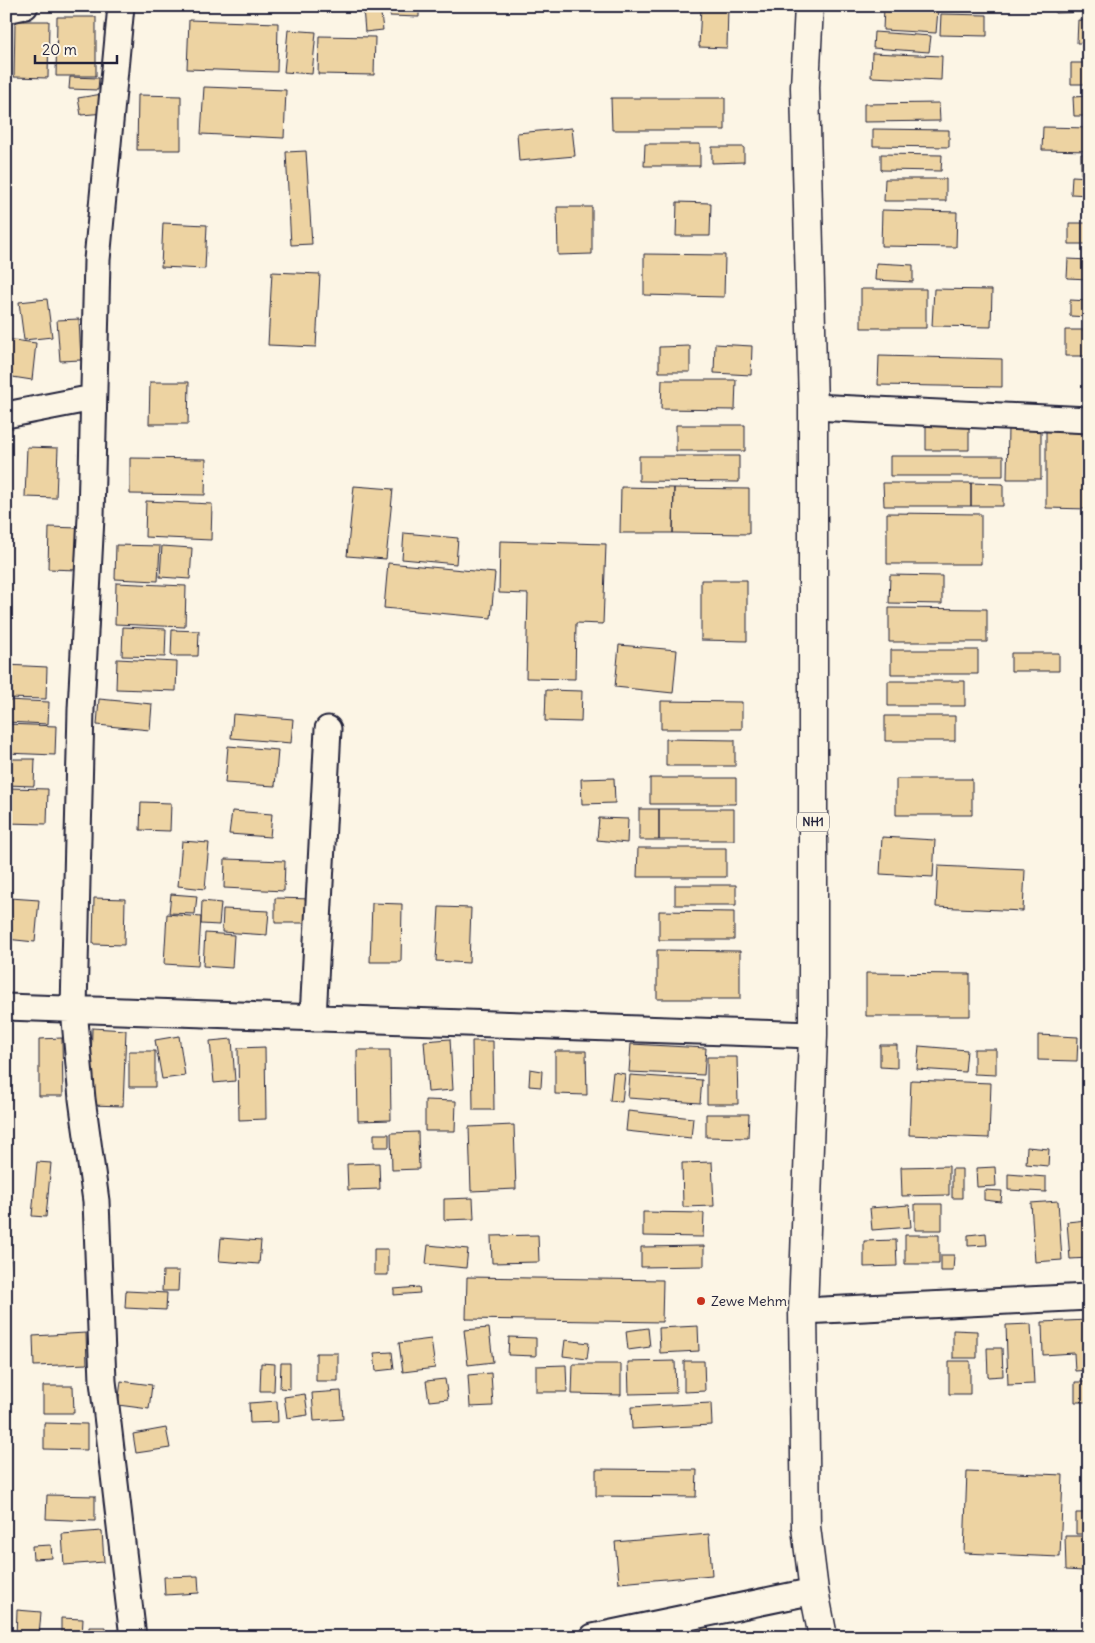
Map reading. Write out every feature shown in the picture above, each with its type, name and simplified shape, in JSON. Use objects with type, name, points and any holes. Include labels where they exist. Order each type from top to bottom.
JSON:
[{"type":"highway","name":"NH1","points":[[809,6],[805,87],[814,407],[813,1035],[803,1311],[806,1527],[814,1592],[824,1637]]},
{"type":"street","points":[[6,10],[25,6]]},
{"type":"street","points":[[121,6],[97,260],[91,517],[80,709],[74,1010],[82,1100],[96,1201],[103,1381],[133,1637]]},
{"type":"street","points":[[6,415],[94,398]]},
{"type":"street","points":[[814,407],[1089,420]]},
{"type":"street","points":[[314,1018],[328,729]]},
{"type":"street","points":[[6,1007],[813,1035]]},
{"type":"street","points":[[803,1311],[1089,1297]]},
{"type":"street","points":[[593,1637],[814,1592]]},
{"type":"building","points":[[380,6],[383,30],[365,32],[363,8]]},
{"type":"building","points":[[390,6],[419,6],[419,17],[390,16]]},
{"type":"building","points":[[701,6],[728,6],[727,48],[699,47]]},
{"type":"building","points":[[1055,6],[1089,6],[1089,12],[1055,13]]},
{"type":"building","points":[[884,7],[938,10],[936,33],[883,30]]},
{"type":"building","points":[[941,14],[987,15],[987,36],[940,35]]},
{"type":"building","points":[[57,17],[96,17],[96,76],[56,76]]},
{"type":"building","points":[[189,20],[278,23],[277,72],[187,69]]},
{"type":"building","points":[[1078,20],[1089,21],[1089,43],[1077,43]]},
{"type":"building","points":[[15,21],[49,21],[48,78],[14,77]]},
{"type":"building","points":[[288,30],[316,32],[312,74],[284,72]]},
{"type":"building","points":[[874,32],[931,36],[929,52],[873,48]]},
{"type":"building","points":[[319,36],[375,37],[374,75],[318,74]]},
{"type":"building","points":[[872,53],[942,56],[941,80],[871,77]]},
{"type":"building","points":[[1071,63],[1089,63],[1089,84],[1071,84]]},
{"type":"building","points":[[70,77],[99,78],[98,90],[69,89]]},
{"type":"building","points":[[204,87],[286,90],[284,138],[201,134]]},
{"type":"building","points":[[102,94],[105,113],[81,115],[78,98]]},
{"type":"building","points":[[138,95],[181,96],[181,150],[137,150]]},
{"type":"building","points":[[1089,96],[1089,116],[1074,116],[1073,97]]},
{"type":"building","points":[[611,98],[725,98],[725,130],[612,130]]},
{"type":"building","points":[[939,103],[940,121],[864,122],[864,104]]},
{"type":"building","points":[[1043,127],[1089,128],[1089,151],[1042,150]]},
{"type":"building","points":[[572,128],[575,156],[519,161],[517,133]]},
{"type":"building","points":[[873,129],[949,130],[949,147],[873,146]]},
{"type":"building","points":[[645,144],[700,144],[700,166],[644,166]]},
{"type":"building","points":[[712,147],[744,147],[744,162],[712,163]]},
{"type":"building","points":[[306,151],[312,244],[291,245],[286,152]]},
{"type":"building","points":[[881,154],[942,155],[941,171],[881,170]]},
{"type":"building","points":[[1081,154],[1089,154],[1089,174],[1081,174]]},
{"type":"building","points":[[1072,176],[1089,177],[1089,195],[1071,194]]},
{"type":"building","points":[[885,179],[946,179],[946,201],[884,201]]},
{"type":"building","points":[[677,202],[711,203],[710,236],[676,236]]},
{"type":"building","points":[[557,207],[592,207],[592,254],[558,255]]},
{"type":"building","points":[[882,210],[957,212],[956,247],[881,246]]},
{"type":"building","points":[[163,223],[207,225],[205,269],[161,267]]},
{"type":"building","points":[[1069,223],[1089,223],[1089,244],[1069,244]]},
{"type":"building","points":[[644,254],[725,255],[724,297],[644,295]]},
{"type":"building","points":[[1068,259],[1089,260],[1089,279],[1067,278]]},
{"type":"building","points":[[876,263],[913,265],[913,282],[875,280]]},
{"type":"building","points":[[272,272],[320,274],[316,347],[268,345]]},
{"type":"building","points":[[861,289],[926,289],[926,328],[861,328]]},
{"type":"building","points":[[934,289],[992,290],[991,327],[932,326]]},
{"type":"building","points":[[47,299],[52,337],[24,340],[19,302]]},
{"type":"building","points":[[1070,300],[1089,301],[1089,317],[1070,316]]},
{"type":"building","points":[[79,319],[81,360],[60,361],[57,320]]},
{"type":"building","points":[[1065,330],[1089,330],[1089,356],[1065,356]]},
{"type":"building","points":[[6,339],[36,343],[32,380],[6,376]]},
{"type":"building","points":[[715,344],[752,346],[751,375],[714,373]]},
{"type":"building","points":[[690,346],[690,372],[659,372],[659,347]]},
{"type":"building","points":[[879,356],[1002,359],[1002,387],[878,385]]},
{"type":"building","points":[[662,380],[736,380],[735,410],[661,409]]},
{"type":"building","points":[[150,382],[189,382],[188,424],[149,424]]},
{"type":"building","points":[[926,420],[969,420],[969,450],[926,450]]},
{"type":"building","points":[[676,425],[745,425],[745,451],[676,451]]},
{"type":"building","points":[[1008,427],[1041,427],[1041,479],[1007,479]]},
{"type":"building","points":[[1046,431],[1089,432],[1089,509],[1046,508]]},
{"type":"building","points":[[27,447],[58,448],[56,498],[25,497]]},
{"type":"building","points":[[639,456],[739,456],[739,482],[639,481]]},
{"type":"building","points":[[890,456],[1003,456],[1003,476],[890,476]]},
{"type":"building","points":[[130,458],[206,459],[205,495],[130,494]]},
{"type":"building","points":[[883,483],[971,483],[971,506],[884,506]]},
{"type":"building","points":[[971,483],[1003,484],[1003,506],[971,506]]},
{"type":"building","points":[[354,486],[393,489],[386,559],[347,556]]},
{"type":"building","points":[[621,487],[674,488],[673,533],[620,533]]},
{"type":"building","points":[[674,488],[749,489],[749,534],[673,533]]},
{"type":"building","points":[[146,501],[212,504],[211,540],[145,537]]},
{"type":"building","points":[[887,513],[981,514],[981,564],[887,564]]},
{"type":"building","points":[[49,527],[79,528],[78,570],[48,569]]},
{"type":"building","points":[[404,533],[458,538],[456,564],[402,559]]},
{"type":"building","points":[[500,541],[606,544],[603,624],[576,623],[575,679],[526,678],[528,594],[499,593]]},
{"type":"building","points":[[116,545],[160,546],[158,581],[115,579]]},
{"type":"building","points":[[162,546],[192,548],[190,579],[160,577]]},
{"type":"building","points":[[388,563],[495,573],[491,618],[384,608]]},
{"type":"building","points":[[890,575],[942,576],[942,604],[889,603]]},
{"type":"building","points":[[701,580],[747,580],[747,641],[701,640]]},
{"type":"building","points":[[116,583],[186,586],[185,627],[115,624]]},
{"type":"building","points":[[889,608],[987,609],[987,642],[889,642]]},
{"type":"building","points":[[123,627],[166,629],[165,657],[122,656]]},
{"type":"building","points":[[172,630],[199,631],[198,656],[171,656]]},
{"type":"building","points":[[619,645],[677,650],[673,693],[615,687]]},
{"type":"building","points":[[891,650],[978,650],[978,674],[891,674]]},
{"type":"building","points":[[1011,653],[1059,653],[1059,671],[1011,671]]},
{"type":"building","points":[[117,659],[177,662],[176,691],[116,689]]},
{"type":"building","points":[[6,665],[47,667],[46,699],[6,698]]},
{"type":"building","points":[[888,681],[965,681],[965,706],[888,706]]},
{"type":"building","points":[[546,690],[582,691],[581,722],[545,721]]},
{"type":"building","points":[[99,699],[152,704],[150,730],[97,725]]},
{"type":"building","points":[[6,700],[49,702],[48,724],[6,722]]},
{"type":"building","points":[[661,701],[742,702],[742,729],[661,729]]},
{"type":"building","points":[[233,714],[293,719],[291,743],[231,738]]},
{"type":"building","points":[[885,716],[955,716],[955,741],[885,741]]},
{"type":"building","points":[[6,724],[56,726],[55,755],[6,753]]},
{"type":"building","points":[[666,739],[735,740],[735,766],[666,766]]},
{"type":"building","points":[[228,746],[278,750],[275,786],[225,783]]},
{"type":"building","points":[[6,759],[35,759],[34,786],[6,785]]},
{"type":"building","points":[[614,778],[615,803],[582,804],[581,779]]},
{"type":"building","points":[[650,778],[736,778],[736,804],[650,804]]},
{"type":"building","points":[[896,779],[972,779],[972,815],[896,815]]},
{"type":"building","points":[[8,788],[48,789],[47,824],[6,823]]},
{"type":"building","points":[[141,802],[171,803],[170,831],[140,830]]},
{"type":"building","points":[[639,809],[659,809],[659,840],[639,840]]},
{"type":"building","points":[[659,809],[734,809],[734,840],[659,840]]},
{"type":"building","points":[[232,811],[272,814],[270,837],[229,834]]},
{"type":"building","points":[[599,818],[628,819],[627,843],[597,840]]},
{"type":"building","points":[[882,837],[935,840],[933,877],[880,874]]},
{"type":"building","points":[[182,841],[209,843],[205,889],[178,886]]},
{"type":"building","points":[[638,848],[726,848],[726,877],[637,877]]},
{"type":"building","points":[[225,859],[285,861],[284,891],[224,888]]},
{"type":"building","points":[[938,866],[1025,870],[1023,911],[936,907]]},
{"type":"building","points":[[675,885],[736,885],[736,905],[675,905]]},
{"type":"building","points":[[171,894],[197,896],[195,914],[169,913]]},
{"type":"building","points":[[10,898],[39,900],[35,942],[6,939]]},
{"type":"building","points":[[94,898],[125,899],[124,945],[93,944]]},
{"type":"building","points":[[275,898],[312,899],[311,923],[275,923]]},
{"type":"building","points":[[202,901],[221,903],[219,925],[201,924]]},
{"type":"building","points":[[372,903],[402,904],[401,962],[370,962]]},
{"type":"building","points":[[439,907],[471,908],[469,963],[436,961]]},
{"type":"building","points":[[223,909],[269,911],[267,935],[222,932]]},
{"type":"building","points":[[659,911],[734,912],[734,940],[659,940]]},
{"type":"building","points":[[167,914],[201,917],[198,966],[164,964]]},
{"type":"building","points":[[205,933],[234,935],[232,968],[203,966]]},
{"type":"building","points":[[657,950],[740,951],[740,999],[657,999]]},
{"type":"building","points":[[866,973],[970,974],[970,1016],[866,1016]]},
{"type":"building","points":[[92,1028],[126,1030],[123,1106],[90,1105]]},
{"type":"building","points":[[1038,1035],[1078,1037],[1077,1061],[1038,1060]]},
{"type":"building","points":[[179,1036],[185,1076],[162,1079],[155,1040]]},
{"type":"building","points":[[62,1038],[63,1096],[39,1096],[39,1039]]},
{"type":"building","points":[[232,1039],[235,1081],[214,1083],[210,1041]]},
{"type":"building","points":[[450,1039],[453,1090],[428,1092],[424,1041]]},
{"type":"building","points":[[472,1041],[493,1041],[494,1110],[473,1110]]},
{"type":"building","points":[[631,1044],[706,1048],[704,1075],[629,1072]]},
{"type":"building","points":[[880,1045],[897,1045],[897,1068],[880,1067]]},
{"type":"building","points":[[919,1046],[967,1050],[965,1072],[917,1069]]},
{"type":"building","points":[[265,1047],[266,1119],[239,1120],[238,1048]]},
{"type":"building","points":[[974,1049],[996,1049],[996,1075],[974,1074]]},
{"type":"building","points":[[357,1050],[390,1050],[391,1120],[358,1121]]},
{"type":"building","points":[[129,1051],[155,1051],[155,1087],[129,1087]]},
{"type":"building","points":[[555,1051],[586,1051],[587,1095],[555,1094]]},
{"type":"building","points":[[707,1057],[737,1057],[738,1104],[707,1104]]},
{"type":"building","points":[[530,1069],[542,1071],[541,1087],[529,1086]]},
{"type":"building","points":[[613,1072],[625,1074],[622,1102],[610,1101]]},
{"type":"building","points":[[630,1075],[702,1080],[700,1103],[628,1098]]},
{"type":"building","points":[[911,1080],[991,1083],[989,1138],[909,1135]]},
{"type":"building","points":[[425,1100],[456,1101],[455,1131],[425,1131]]},
{"type":"building","points":[[628,1111],[693,1118],[691,1138],[626,1131]]},
{"type":"building","points":[[706,1114],[749,1114],[748,1138],[706,1137]]},
{"type":"building","points":[[514,1125],[516,1189],[471,1191],[469,1127]]},
{"type":"building","points":[[418,1132],[419,1169],[392,1170],[391,1133]]},
{"type":"building","points":[[374,1134],[389,1134],[389,1147],[374,1147]]},
{"type":"building","points":[[1027,1147],[1049,1149],[1048,1166],[1026,1164]]},
{"type":"building","points":[[37,1162],[51,1163],[46,1217],[32,1216]]},
{"type":"building","points":[[712,1162],[714,1206],[683,1207],[682,1163]]},
{"type":"building","points":[[379,1163],[380,1189],[348,1190],[347,1164]]},
{"type":"building","points":[[949,1166],[949,1195],[902,1196],[901,1167]]},
{"type":"building","points":[[995,1167],[996,1186],[977,1187],[976,1168]]},
{"type":"building","points":[[952,1169],[962,1169],[962,1198],[952,1198]]},
{"type":"building","points":[[1008,1174],[1046,1177],[1046,1192],[1008,1190]]},
{"type":"building","points":[[984,1190],[1002,1191],[1001,1202],[984,1200]]},
{"type":"building","points":[[473,1198],[474,1219],[444,1220],[444,1199]]},
{"type":"building","points":[[1058,1201],[1062,1260],[1035,1262],[1031,1203]]},
{"type":"building","points":[[915,1204],[942,1204],[942,1230],[915,1230]]},
{"type":"building","points":[[909,1205],[911,1227],[872,1230],[870,1208]]},
{"type":"building","points":[[643,1212],[704,1213],[703,1237],[643,1236]]},
{"type":"building","points":[[1087,1220],[1089,1258],[1070,1259],[1067,1222]]},
{"type":"building","points":[[986,1233],[987,1245],[968,1246],[968,1235]]},
{"type":"building","points":[[538,1235],[539,1262],[492,1263],[491,1236]]},
{"type":"building","points":[[905,1235],[939,1235],[939,1264],[905,1264]]},
{"type":"building","points":[[221,1238],[261,1241],[259,1264],[219,1261]]},
{"type":"building","points":[[896,1240],[897,1266],[864,1267],[864,1241]]},
{"type":"building","points":[[428,1245],[468,1249],[466,1268],[426,1264]]},
{"type":"building","points":[[704,1246],[704,1266],[641,1267],[641,1247]]},
{"type":"building","points":[[374,1249],[388,1249],[388,1275],[374,1275]]},
{"type":"building","points":[[941,1255],[954,1255],[953,1271],[941,1271]]},
{"type":"building","points":[[6,1259],[10,1260],[7,1278],[6,1278]]},
{"type":"building","points":[[163,1271],[179,1271],[178,1291],[162,1291]]},
{"type":"building","points":[[467,1277],[663,1280],[662,1322],[466,1319]]},
{"type":"building","points":[[419,1287],[420,1293],[394,1295],[394,1289]]},
{"type":"building","points":[[126,1291],[167,1293],[166,1310],[125,1308]]},
{"type":"building","points":[[1089,1320],[1089,1370],[1075,1371],[1074,1353],[1043,1355],[1042,1322]]},
{"type":"building","points":[[1031,1324],[1034,1384],[1008,1385],[1006,1325]]},
{"type":"building","points":[[698,1326],[699,1351],[660,1353],[659,1328]]},
{"type":"building","points":[[489,1328],[493,1362],[468,1365],[464,1330]]},
{"type":"building","points":[[648,1328],[650,1347],[628,1350],[626,1331]]},
{"type":"building","points":[[953,1330],[977,1331],[977,1358],[953,1358]]},
{"type":"building","points":[[86,1333],[87,1364],[34,1366],[33,1336]]},
{"type":"building","points":[[509,1337],[536,1338],[536,1356],[508,1355]]},
{"type":"building","points":[[431,1339],[435,1368],[403,1372],[399,1343]]},
{"type":"building","points":[[565,1340],[589,1343],[587,1359],[563,1356]]},
{"type":"building","points":[[987,1348],[1002,1348],[1003,1376],[988,1377]]},
{"type":"building","points":[[392,1352],[394,1369],[376,1371],[374,1353]]},
{"type":"building","points":[[316,1353],[338,1353],[338,1381],[316,1381]]},
{"type":"building","points":[[675,1361],[676,1393],[629,1394],[628,1362]]},
{"type":"building","points":[[684,1361],[704,1361],[705,1391],[684,1392]]},
{"type":"building","points":[[949,1361],[970,1361],[970,1394],[949,1394]]},
{"type":"building","points":[[261,1363],[275,1364],[274,1391],[260,1391]]},
{"type":"building","points":[[281,1363],[290,1363],[290,1389],[280,1388]]},
{"type":"building","points":[[573,1364],[621,1364],[621,1395],[572,1394]]},
{"type":"building","points":[[566,1365],[567,1392],[536,1392],[536,1366]]},
{"type":"building","points":[[491,1373],[493,1406],[470,1407],[468,1375]]},
{"type":"building","points":[[445,1379],[448,1399],[429,1401],[426,1381]]},
{"type":"building","points":[[121,1381],[152,1385],[149,1409],[118,1405]]},
{"type":"building","points":[[1075,1382],[1089,1382],[1089,1402],[1075,1402]]},
{"type":"building","points":[[43,1386],[73,1386],[74,1413],[43,1413]]},
{"type":"building","points":[[341,1391],[343,1419],[314,1421],[312,1393]]},
{"type":"building","points":[[305,1394],[308,1415],[287,1418],[284,1397]]},
{"type":"building","points":[[277,1401],[278,1422],[250,1423],[249,1403]]},
{"type":"building","points":[[711,1403],[712,1425],[632,1429],[631,1407]]},
{"type":"building","points":[[44,1423],[87,1424],[87,1450],[44,1449]]},
{"type":"building","points":[[166,1428],[170,1448],[136,1453],[133,1434]]},
{"type":"building","points":[[596,1469],[697,1470],[696,1497],[596,1496]]},
{"type":"building","points":[[967,1471],[1063,1475],[1060,1557],[964,1553]]},
{"type":"building","points":[[47,1495],[95,1496],[95,1521],[46,1519]]},
{"type":"building","points":[[1076,1513],[1089,1513],[1089,1534],[1076,1534]]},
{"type":"building","points":[[102,1531],[104,1562],[64,1565],[62,1534]]},
{"type":"building","points":[[709,1534],[712,1575],[619,1583],[615,1542]]},
{"type":"building","points":[[1065,1536],[1083,1536],[1083,1571],[1066,1570]]},
{"type":"building","points":[[51,1545],[52,1558],[33,1559],[32,1546]]},
{"type":"building","points":[[198,1576],[199,1593],[165,1595],[164,1577]]},
{"type":"building","points":[[17,1610],[41,1612],[39,1637],[16,1637]]},
{"type":"building","points":[[61,1618],[83,1619],[82,1637],[61,1637]]},
{"type":"building","points":[[707,1621],[710,1637],[660,1637],[659,1629]]},
{"type":"building","points":[[89,1627],[106,1627],[106,1637],[89,1637]]},
{"type":"place","name":"Zewe Mehm","points":[[701,1301]]}]
